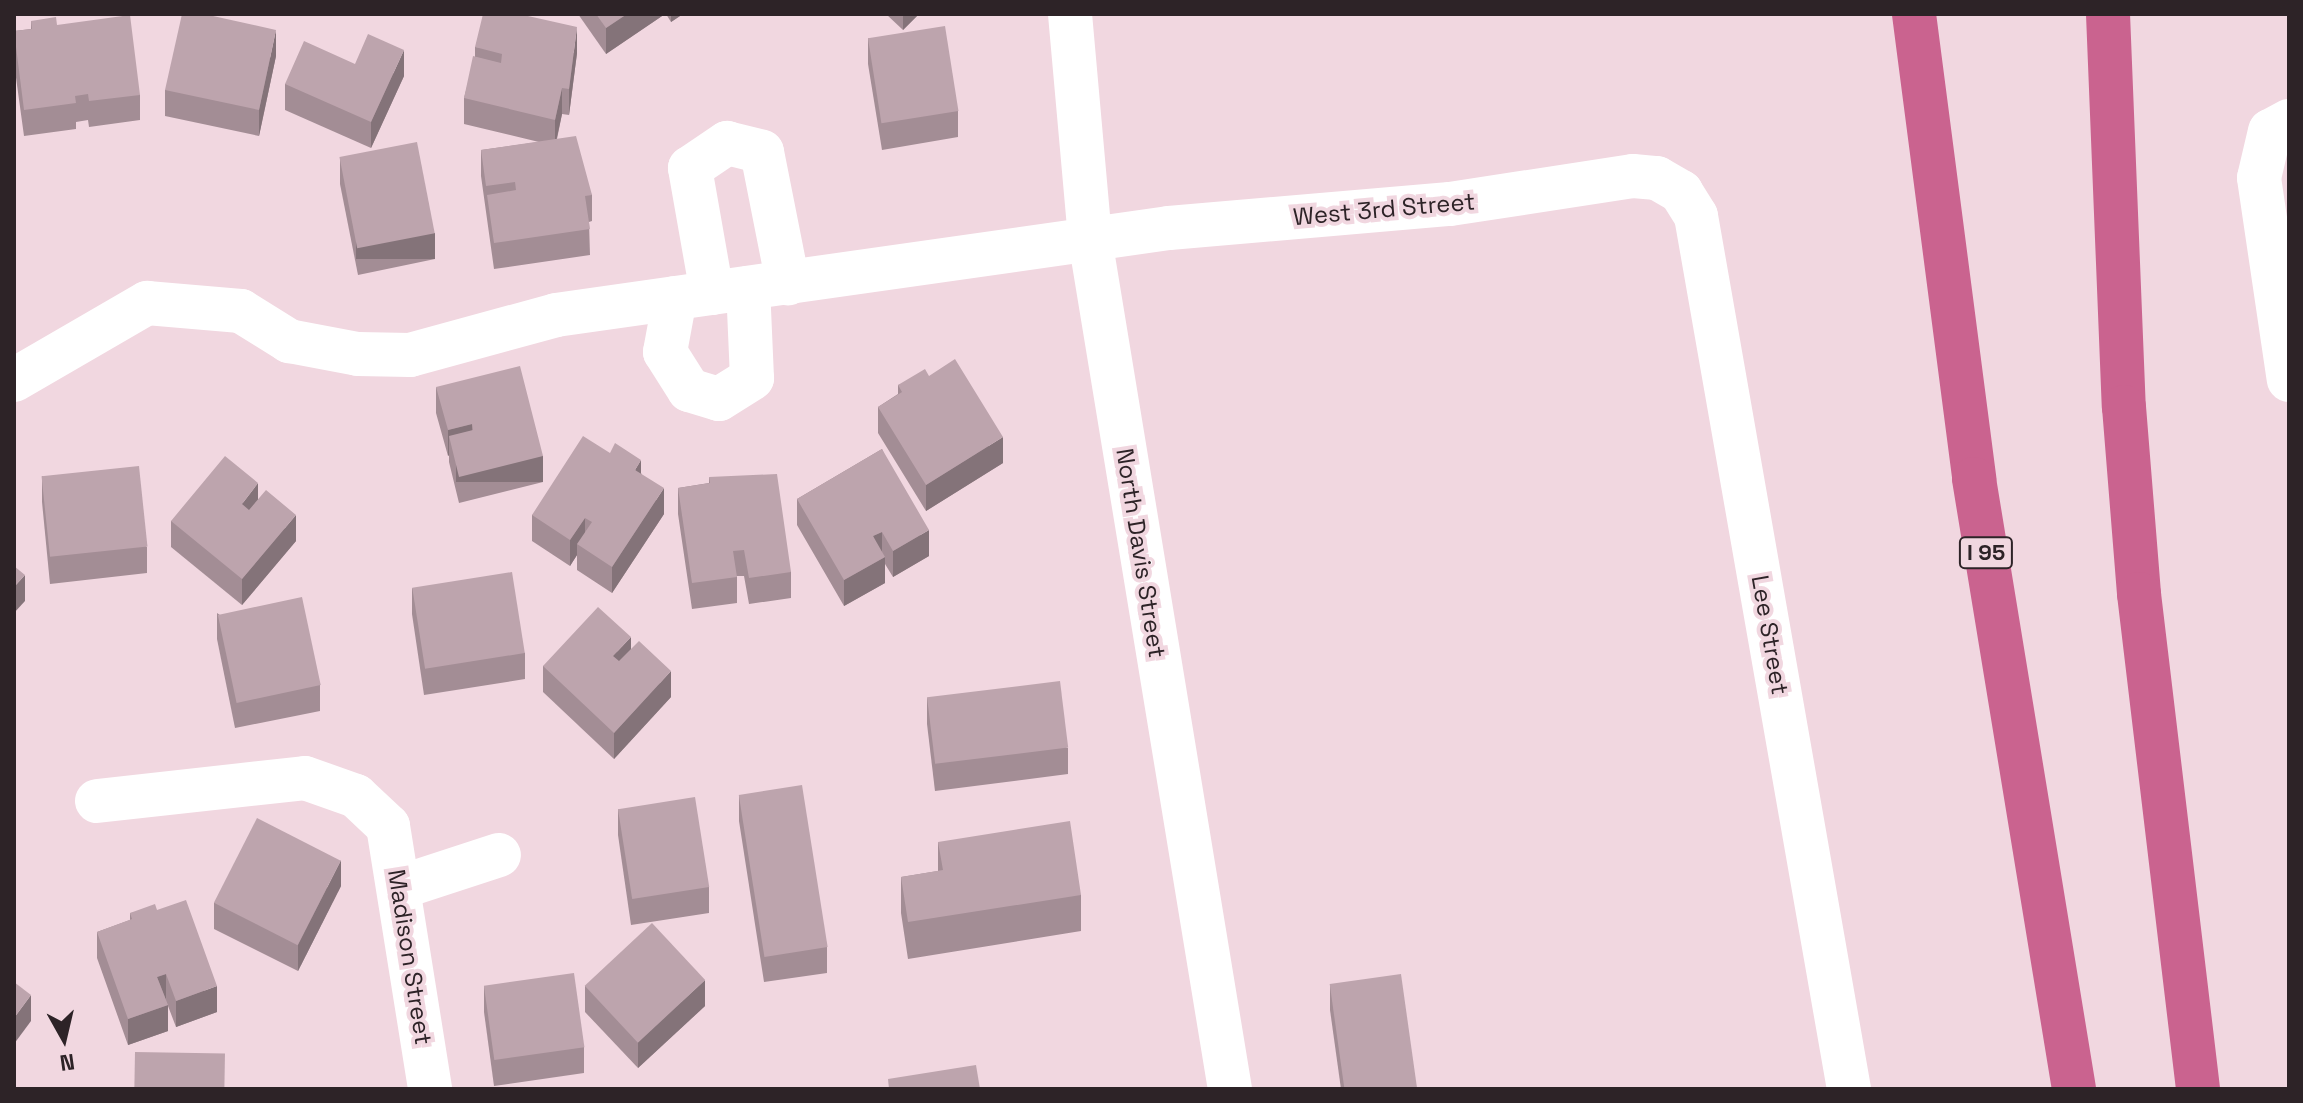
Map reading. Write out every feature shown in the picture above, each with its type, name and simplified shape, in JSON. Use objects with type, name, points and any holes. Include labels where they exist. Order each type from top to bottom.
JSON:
[{"type":"highway","name":"I 95","points":[[1914,14],[1974,479],[2074,1089]]},
{"type":"highway","points":[[2108,14],[2116,254],[2137,563],[2198,1089]]},
{"type":"street","name":"North Davis Street","points":[[1070,14],[1090,239],[1230,1089]]},
{"type":"street","points":[[2280,126],[2259,178],[2289,380]]},
{"type":"street","name":"West 3rd Street","points":[[14,380],[147,303],[241,311],[289,341],[358,354],[410,355],[556,315],[1090,239],[1217,223],[1482,201],[1633,176],[1657,178],[1675,187]]},
{"type":"street","name":"Lee Street","points":[[1675,187],[1692,207],[1699,228],[1849,1089]]},
{"type":"street","name":"Madison Street","points":[[97,801],[305,778],[356,796],[388,826],[401,887],[430,1089]]},
{"type":"street","points":[[401,887],[499,855]]},
{"type":"building","points":[[182,14],[204,14],[276,30],[259,110],[165,90]]},
{"type":"building","points":[[483,14],[519,14],[577,27],[569,89],[562,88],[555,120],[464,98],[473,56],[501,63],[502,54],[475,47]]},
{"type":"building","points":[[596,14],[627,14],[606,28]]},
{"type":"building","points":[[130,15],[140,95],[89,101],[88,94],[75,96],[76,103],[24,110],[14,31],[32,29],[31,21],[56,17],[57,25]]},
{"type":"building","points":[[945,26],[958,111],[881,123],[868,38]]},
{"type":"building","points":[[368,34],[404,50],[371,122],[285,84],[304,41],[355,64]]},
{"type":"building","points":[[576,136],[592,195],[585,196],[590,229],[494,243],[487,195],[516,190],[515,182],[486,186],[481,150]]},
{"type":"building","points":[[417,142],[435,233],[357,248],[339,157]]},
{"type":"building","points":[[955,359],[1003,437],[926,485],[878,407],[902,392],[898,385],[925,369],[929,376]]},
{"type":"building","points":[[520,366],[543,456],[459,477],[449,436],[473,430],[472,424],[448,430],[436,387]]},
{"type":"building","points":[[583,436],[610,453],[615,443],[641,460],[635,470],[664,488],[612,567],[577,544],[592,522],[585,518],[570,540],[532,515]]},
{"type":"building","points":[[882,449],[929,530],[893,551],[882,532],[873,536],[885,557],[844,580],[797,499]]},
{"type":"building","points":[[225,456],[258,483],[242,504],[249,510],[266,490],[296,515],[242,579],[171,521]]},
{"type":"building","points":[[139,466],[147,547],[50,557],[42,476]]},
{"type":"building","points":[[777,474],[791,572],[749,578],[744,550],[733,551],[737,577],[692,583],[678,488],[710,483],[709,477]]},
{"type":"building","points":[[14,566],[25,575],[14,587]]},
{"type":"building","points":[[512,572],[525,653],[425,669],[412,588]]},
{"type":"building","points":[[302,597],[321,685],[237,703],[218,615]]},
{"type":"building","points":[[598,607],[631,637],[613,656],[619,661],[639,641],[671,671],[614,733],[543,666]]},
{"type":"building","points":[[1060,681],[1068,748],[935,764],[927,697]]},
{"type":"building","points":[[802,785],[828,947],[764,957],[739,795]]},
{"type":"building","points":[[695,797],[709,887],[632,899],[618,809]]},
{"type":"building","points":[[257,818],[341,861],[298,945],[214,903]]},
{"type":"building","points":[[1070,821],[1081,895],[908,922],[901,877],[943,870],[938,842]]},
{"type":"building","points":[[186,900],[217,986],[176,1001],[166,974],[157,977],[168,1005],[128,1019],[97,932],[132,919],[130,913],[155,904],[157,910]]},
{"type":"building","points":[[652,923],[705,980],[638,1043],[585,986]]},
{"type":"building","points":[[574,973],[584,1047],[494,1060],[484,986]]},
{"type":"building","points":[[1401,974],[1417,1089],[1344,1089],[1330,984]]},
{"type":"building","points":[[14,982],[31,995],[14,1018]]},
{"type":"building","points":[[135,1052],[225,1054],[224,1089],[134,1089]]},
{"type":"building","points":[[976,1065],[980,1089],[889,1089],[888,1079]]}]
